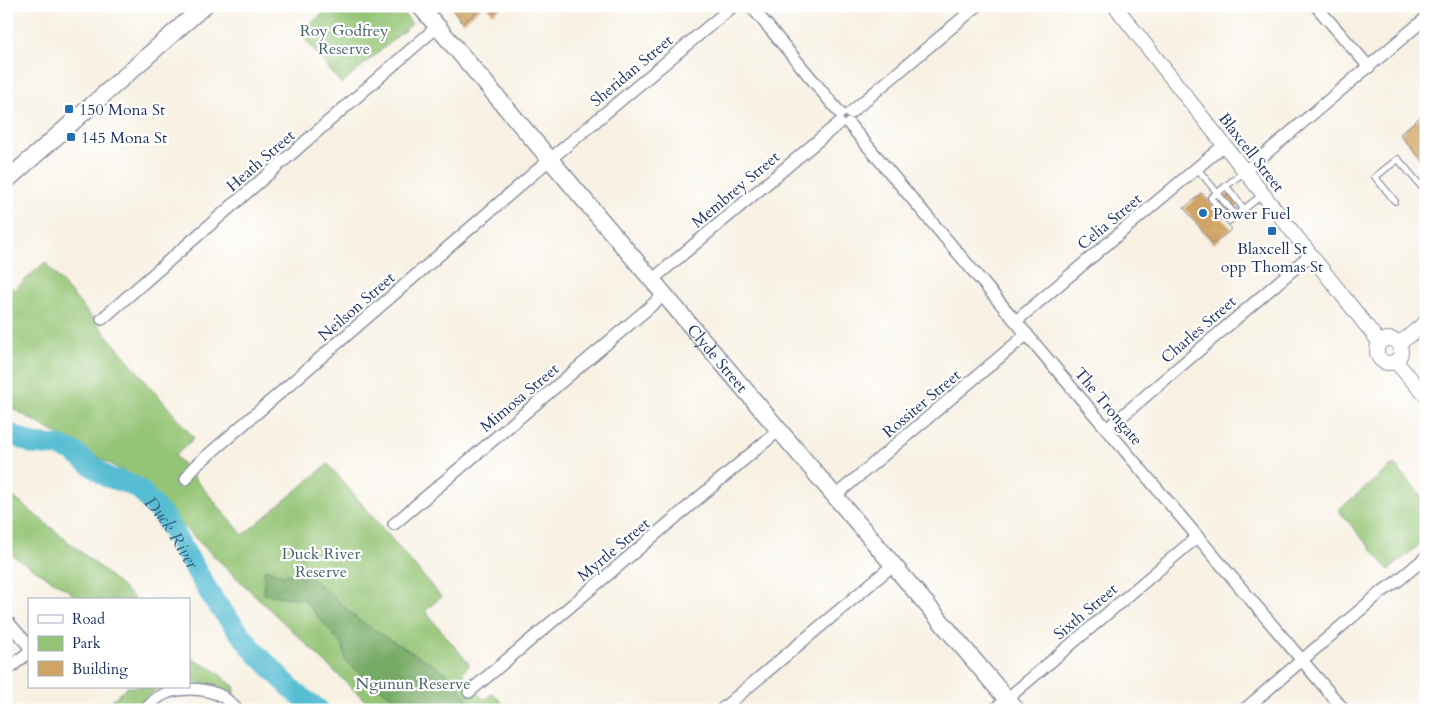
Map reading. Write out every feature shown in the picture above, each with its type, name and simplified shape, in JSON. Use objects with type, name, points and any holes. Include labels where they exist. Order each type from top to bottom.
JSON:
[{"type":"main road","points":[[6,181],[204,6]]},
{"type":"main road","name":"Clyde Street","points":[[420,6],[893,565],[1006,706]]},
{"type":"street","name":"Sheridan Street","points":[[550,159],[733,6]]},
{"type":"street","name":"The Trongate","points":[[751,6],[1344,710]]},
{"type":"street","name":"Membrey Street","points":[[652,280],[977,6]]},
{"type":"street","name":"Blaxcell Street","points":[[1115,6],[1380,343]]},
{"type":"street","points":[[1316,6],[1369,67]]},
{"type":"street","points":[[1245,171],[1426,18]]},
{"type":"street","name":"Heath Street","points":[[102,319],[438,26]]},
{"type":"street","name":"Celia Street","points":[[1016,321],[1224,145]]},
{"type":"street","name":"Neilson Street","points":[[186,480],[193,468],[550,159]]},
{"type":"street","name":"Charles Street","points":[[1107,429],[1310,255]]},
{"type":"street","name":"Mimosa Street","points":[[394,524],[665,294]]},
{"type":"street","points":[[1398,343],[1426,322]]},
{"type":"street","name":"Rossiter Street","points":[[835,496],[1027,334]]},
{"type":"street","points":[[1387,339],[1395,340],[1398,343],[1401,352],[1395,361],[1388,363],[1379,357],[1377,350],[1380,343],[1387,339]]},
{"type":"street","points":[[1395,361],[1426,396]]},
{"type":"street","name":"Myrtle Street","points":[[469,692],[779,430]]},
{"type":"street","name":"Sixth Street","points":[[1006,706],[1197,537]]},
{"type":"street","points":[[1244,710],[1380,593],[1426,557]]},
{"type":"street","points":[[721,710],[893,565]]},
{"type":"street","points":[[6,620],[28,645]]},
{"type":"street","points":[[6,671],[28,653]]},
{"type":"street","points":[[145,710],[159,697],[180,689],[205,691],[222,697],[237,710]]},
{"type":"lane","points":[[1395,201],[1375,177],[1398,158],[1426,192]]},
{"type":"lane","points":[[1197,168],[1236,216]]},
{"type":"lane","points":[[1245,171],[1211,198],[1229,221],[1263,194]]},
{"type":"lane","points":[[1226,186],[1244,209]]},
{"type":"green space","name":"Roy Godfrey Reserve","points":[[331,6],[398,6],[412,24],[341,84],[300,33]]},
{"type":"green space","name":"Duck River Reserve","points":[[45,262],[194,438],[175,455],[243,535],[328,464],[441,597],[425,611],[470,665],[462,673],[484,700],[493,693],[508,710],[375,710],[128,474],[6,405],[6,281],[14,290]]},
{"type":"green space","points":[[1394,464],[1426,501],[1426,539],[1389,570],[1338,510]]},
{"type":"green space","points":[[6,491],[102,569],[134,598],[75,598],[68,590],[8,553],[6,554]]},
{"type":"green space","name":"Ngunun Reserve","points":[[264,569],[283,575],[302,572],[359,620],[444,671],[465,695],[473,710],[401,710],[391,697],[345,661],[343,646],[303,599],[264,594]]},
{"type":"green space","points":[[190,658],[214,670],[235,687],[234,693],[194,682],[190,683]]},
{"type":"green space","points":[[126,688],[159,688],[133,710],[101,710]]},
{"type":"building","points":[[456,6],[483,6],[463,23],[452,9]]},
{"type":"building","points":[[486,6],[503,6],[493,14]]},
{"type":"building","points":[[1426,112],[1426,165],[1400,134]]},
{"type":"building","name":"Power Fuel","points":[[1232,191],[1241,204],[1223,219],[1232,229],[1213,244],[1184,208],[1202,193],[1213,206]]},
{"type":"waterway","name":"Duck River","points":[[6,432],[33,444],[57,446],[72,451],[107,477],[138,488],[164,517],[215,602],[255,652],[297,694],[319,710]]},
{"type":"place","name":"150 Mona St","points":[[69,109]]},
{"type":"place","name":"145 Mona St","points":[[71,137]]},
{"type":"place","name":"Power Fuel","points":[[1203,213]]},
{"type":"place","name":"Blaxcell St opp Thomas St","points":[[1272,231]]}]
